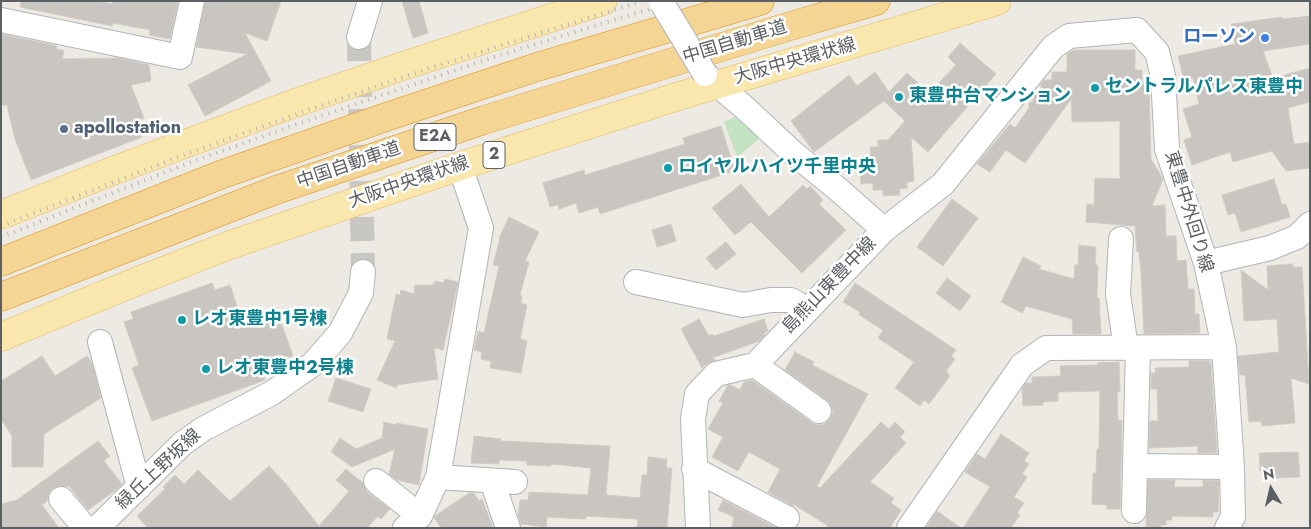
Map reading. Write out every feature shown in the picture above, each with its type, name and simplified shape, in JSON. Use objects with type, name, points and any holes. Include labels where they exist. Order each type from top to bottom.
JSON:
[{"type":"highway","name":"中国自動車道","points":[[1,262],[220,175],[370,122],[537,67],[760,1]]},
{"type":"highway","name":"中国自動車道","points":[[1,296],[276,190],[484,120],[876,1]]},
{"type":"main road","points":[[1,215],[120,168],[295,103],[603,1]]},
{"type":"main road","name":"大阪中央環状線","points":[[1,337],[230,245],[711,79],[997,1]]},
{"type":"street","points":[[1,20],[180,57],[192,1]]},
{"type":"street","points":[[359,37],[370,1]]},
{"type":"street","name":"島熊山東豊中線","points":[[662,2],[711,79],[792,152],[884,230],[755,365]]},
{"type":"street","name":"東豊中外回り線","points":[[884,230],[943,184],[1053,47],[1069,36],[1137,30],[1157,52],[1163,76],[1167,149],[1206,263],[1224,347],[1232,467],[1233,517],[1227,528]]},
{"type":"street","points":[[376,481],[412,522],[438,477],[481,228],[460,166]]},
{"type":"street","points":[[1206,263],[1270,248],[1297,238],[1310,224]]},
{"type":"street","points":[[1121,239],[1118,294],[1132,348],[1135,466],[1134,511]]},
{"type":"street","name":"緑丘上野坂線","points":[[97,528],[182,444],[203,429],[272,392],[313,364],[340,332],[360,293],[363,272]]},
{"type":"street","points":[[636,282],[743,305],[771,300],[791,300],[807,310]]},
{"type":"street","points":[[100,342],[139,487]]},
{"type":"street","points":[[910,528],[1022,365],[1046,348],[1224,347]]},
{"type":"street","points":[[698,528],[693,419],[698,394],[716,374],[755,365],[819,411]]},
{"type":"street","points":[[1135,466],[1232,467]]},
{"type":"street","points":[[694,469],[787,518]]},
{"type":"street","points":[[438,477],[515,482]]},
{"type":"street","points":[[492,481],[508,528]]},
{"type":"street","points":[[62,499],[84,528]]},
{"type":"green space","points":[[735,117],[759,137],[757,141],[737,157],[724,122]]},
{"type":"building","points":[[21,1],[96,1],[112,4],[113,1],[178,1],[170,39],[149,35],[150,30],[113,23],[112,26],[20,7]]},
{"type":"building","points":[[205,1],[281,1],[267,41],[245,33],[271,81],[205,116],[188,85],[247,54],[196,47]]},
{"type":"building","points":[[402,1],[419,1],[428,33],[413,38]]},
{"type":"building","points":[[1310,16],[1310,44],[1263,51],[1273,78],[1310,68],[1310,102],[1288,108],[1294,144],[1310,142],[1310,168],[1286,171],[1272,151],[1233,162],[1230,152],[1192,165],[1184,140],[1192,137],[1183,109],[1199,104],[1193,78],[1184,80],[1178,56],[1235,44],[1231,24],[1282,17],[1283,19]]},
{"type":"building","points":[[1,34],[57,46],[56,49],[64,51],[62,59],[118,58],[149,65],[151,81],[131,85],[144,118],[136,121],[142,137],[31,180],[15,139],[7,105],[1,105]]},
{"type":"building","name":"東豊中台マンション","points":[[960,43],[996,74],[928,152],[911,137],[914,181],[907,182],[907,188],[899,189],[900,195],[883,196],[883,190],[873,190],[873,183],[861,184],[860,162],[871,161],[870,147],[878,147],[878,140],[888,140],[905,121],[884,101],[814,152],[791,121],[849,75],[857,86],[875,72],[889,92],[907,73],[929,93],[956,65],[948,57]]},
{"type":"building","points":[[1074,50],[1135,50],[1135,70],[1142,70],[1142,84],[1149,84],[1151,159],[1163,179],[1152,206],[1165,205],[1166,236],[1176,236],[1177,261],[1186,260],[1188,289],[1194,289],[1195,314],[1199,314],[1200,333],[1144,334],[1141,273],[1135,226],[1086,222],[1087,204],[1094,205],[1095,178],[1120,179],[1120,121],[1072,122],[1071,99],[1025,163],[1006,150],[990,172],[977,164],[1010,124],[1015,128],[1029,108],[1029,102],[1033,102],[1033,94],[1041,93],[1041,84],[1044,80],[1052,80],[1052,72],[1067,72],[1067,54]]},
{"type":"building","name":"ロイヤルハイツ千里中央","points":[[721,126],[735,171],[600,214],[598,207],[579,213],[576,203],[559,209],[558,205],[550,207],[543,183],[584,170],[585,175],[685,144],[683,138]]},
{"type":"building","points":[[1274,179],[1282,205],[1286,204],[1290,217],[1241,232],[1235,213],[1228,215],[1222,195]]},
{"type":"building","points":[[741,184],[769,217],[803,185],[807,189],[810,186],[823,200],[819,204],[846,230],[802,273],[751,222],[735,235],[712,208]]},
{"type":"building","points":[[952,199],[978,218],[943,266],[917,247]]},
{"type":"building","points":[[509,217],[539,232],[525,261],[529,262],[520,295],[522,296],[521,303],[527,305],[520,339],[527,341],[521,373],[490,368],[491,361],[481,359],[482,352],[474,350],[478,331],[484,333],[499,266],[493,265],[499,238]]},
{"type":"building","points":[[671,224],[676,241],[657,247],[652,230]]},
{"type":"building","points":[[726,242],[736,254],[716,270],[706,258]]},
{"type":"building","points":[[1079,245],[1096,247],[1095,265],[1098,265],[1097,298],[1099,298],[1101,334],[1073,334],[1072,319],[1026,306],[1022,313],[1001,302],[1023,257],[1041,266],[1039,269],[1074,279],[1075,265],[1078,265]]},
{"type":"building","points":[[1292,264],[1293,267],[1302,267],[1309,384],[1291,378],[1295,423],[1262,426],[1261,421],[1249,422],[1245,375],[1240,375],[1238,356],[1279,352],[1277,319],[1244,321],[1241,270],[1268,290],[1267,266]]},
{"type":"building","points":[[947,278],[971,296],[960,311],[936,293]]},
{"type":"building","points":[[445,279],[458,282],[443,350],[434,348],[438,379],[397,385],[396,388],[377,380],[395,341],[387,339],[396,294],[400,295],[401,290],[414,294],[415,285],[433,285],[435,281],[444,283]]},
{"type":"building","points":[[212,283],[215,290],[230,285],[244,327],[271,317],[274,326],[281,323],[293,356],[283,359],[285,363],[279,365],[281,370],[264,376],[265,380],[152,421],[132,368],[139,365],[124,322],[133,319],[131,312]]},
{"type":"building","points":[[855,283],[956,350],[951,356],[955,359],[946,371],[950,376],[929,404],[924,400],[920,406],[895,388],[914,362],[878,338],[883,330],[859,315],[860,312],[843,302]]},
{"type":"building","points":[[699,319],[709,336],[764,319],[768,331],[764,333],[765,335],[759,341],[712,358],[716,360],[702,368],[681,329]]},
{"type":"building","points":[[795,352],[814,362],[812,365],[868,394],[817,486],[820,488],[881,422],[889,429],[895,422],[905,432],[900,437],[906,443],[870,482],[894,498],[891,503],[901,510],[890,528],[828,528],[827,525],[793,504],[793,506],[768,492],[780,469],[749,452],[738,471],[712,457],[723,437],[708,429],[723,403],[719,401],[728,385],[740,390],[744,382],[752,380],[817,425],[824,424],[830,419],[833,412],[827,400],[785,370]]},
{"type":"building","points":[[42,356],[55,376],[87,356],[92,363],[101,398],[44,434],[43,467],[12,467],[12,436],[1,419],[1,381]]},
{"type":"building","points":[[1189,361],[1209,361],[1211,364],[1217,453],[1198,453],[1198,446],[1149,448],[1150,421],[1158,421],[1157,389],[1151,389],[1151,373],[1156,373],[1155,368],[1189,367]]},
{"type":"building","points":[[1119,362],[1120,392],[1117,392],[1118,420],[1122,421],[1120,509],[1107,509],[1107,505],[1092,504],[1093,473],[1096,473],[1097,449],[1099,449],[1100,391],[1058,392],[1058,401],[1043,402],[1043,405],[1023,406],[1022,389],[1026,383],[1032,383],[1032,377],[1061,376],[1060,366],[1098,365],[1098,363]]},
{"type":"building","points":[[336,378],[371,389],[363,412],[328,401]]},
{"type":"building","points":[[384,422],[428,429],[419,485],[397,480],[389,474],[395,449],[352,467],[331,452],[340,438],[356,449],[382,438]]},
{"type":"building","points":[[1001,434],[1029,453],[1024,461],[1029,464],[1022,474],[1027,477],[1014,497],[1024,503],[1017,513],[1020,515],[1011,528],[963,528],[990,487],[965,472],[977,454],[985,459]]},
{"type":"building","points":[[474,436],[501,439],[501,441],[610,446],[606,495],[640,498],[642,475],[647,475],[648,457],[667,459],[666,468],[672,468],[667,528],[637,528],[638,519],[586,516],[585,519],[547,517],[546,527],[521,524],[518,516],[520,500],[528,500],[529,492],[588,495],[591,468],[551,464],[551,466],[527,465],[527,461],[499,460],[499,464],[471,463]]},
{"type":"building","points":[[98,441],[110,456],[104,461],[122,484],[117,489],[88,510],[69,486],[58,486],[52,489],[47,501],[42,505],[59,528],[1,528],[1,504],[17,500]]},
{"type":"building","points":[[1298,452],[1300,477],[1275,478],[1275,470],[1260,471],[1259,453]]},
{"type":"building","points":[[269,466],[319,526],[349,491],[336,480],[346,469],[363,483],[367,492],[390,509],[381,519],[378,516],[367,528],[148,528],[137,516],[165,489],[163,487],[175,475],[184,484],[198,470],[230,501]]},
{"type":"building","points":[[1148,480],[1175,480],[1174,487],[1203,487],[1203,480],[1219,481],[1218,512],[1213,512],[1213,517],[1172,516],[1172,520],[1166,520],[1166,525],[1161,525],[1161,528],[1146,528]]},
{"type":"building","points":[[469,493],[474,493],[479,501],[482,499],[493,528],[441,528],[434,517]]},
{"type":"building","points":[[723,500],[776,528],[732,528],[734,517],[718,510]]},
{"type":"building","points":[[937,511],[961,528],[926,528]]},
{"type":"tunnel","points":[[359,37],[363,272]]},
{"type":"railway","points":[[1,226],[186,154],[308,110],[430,68],[642,1]]},
{"type":"railway","points":[[1,237],[191,162],[312,119],[497,56],[676,1]]},
{"type":"place","name":"ローソン","points":[[1265,38]]},
{"type":"place","name":"セントラルパレス東豊中","points":[[1095,88]]},
{"type":"place","name":"東豊中台マンション","points":[[899,97]]},
{"type":"place","name":"apollostation","points":[[64,129]]},
{"type":"place","name":"ロイヤルハイツ千里中央","points":[[668,168]]},
{"type":"place","name":"レオ東豊中1号棟","points":[[182,320]]},
{"type":"place","name":"レオ東豊中2号棟","points":[[206,369]]}]
